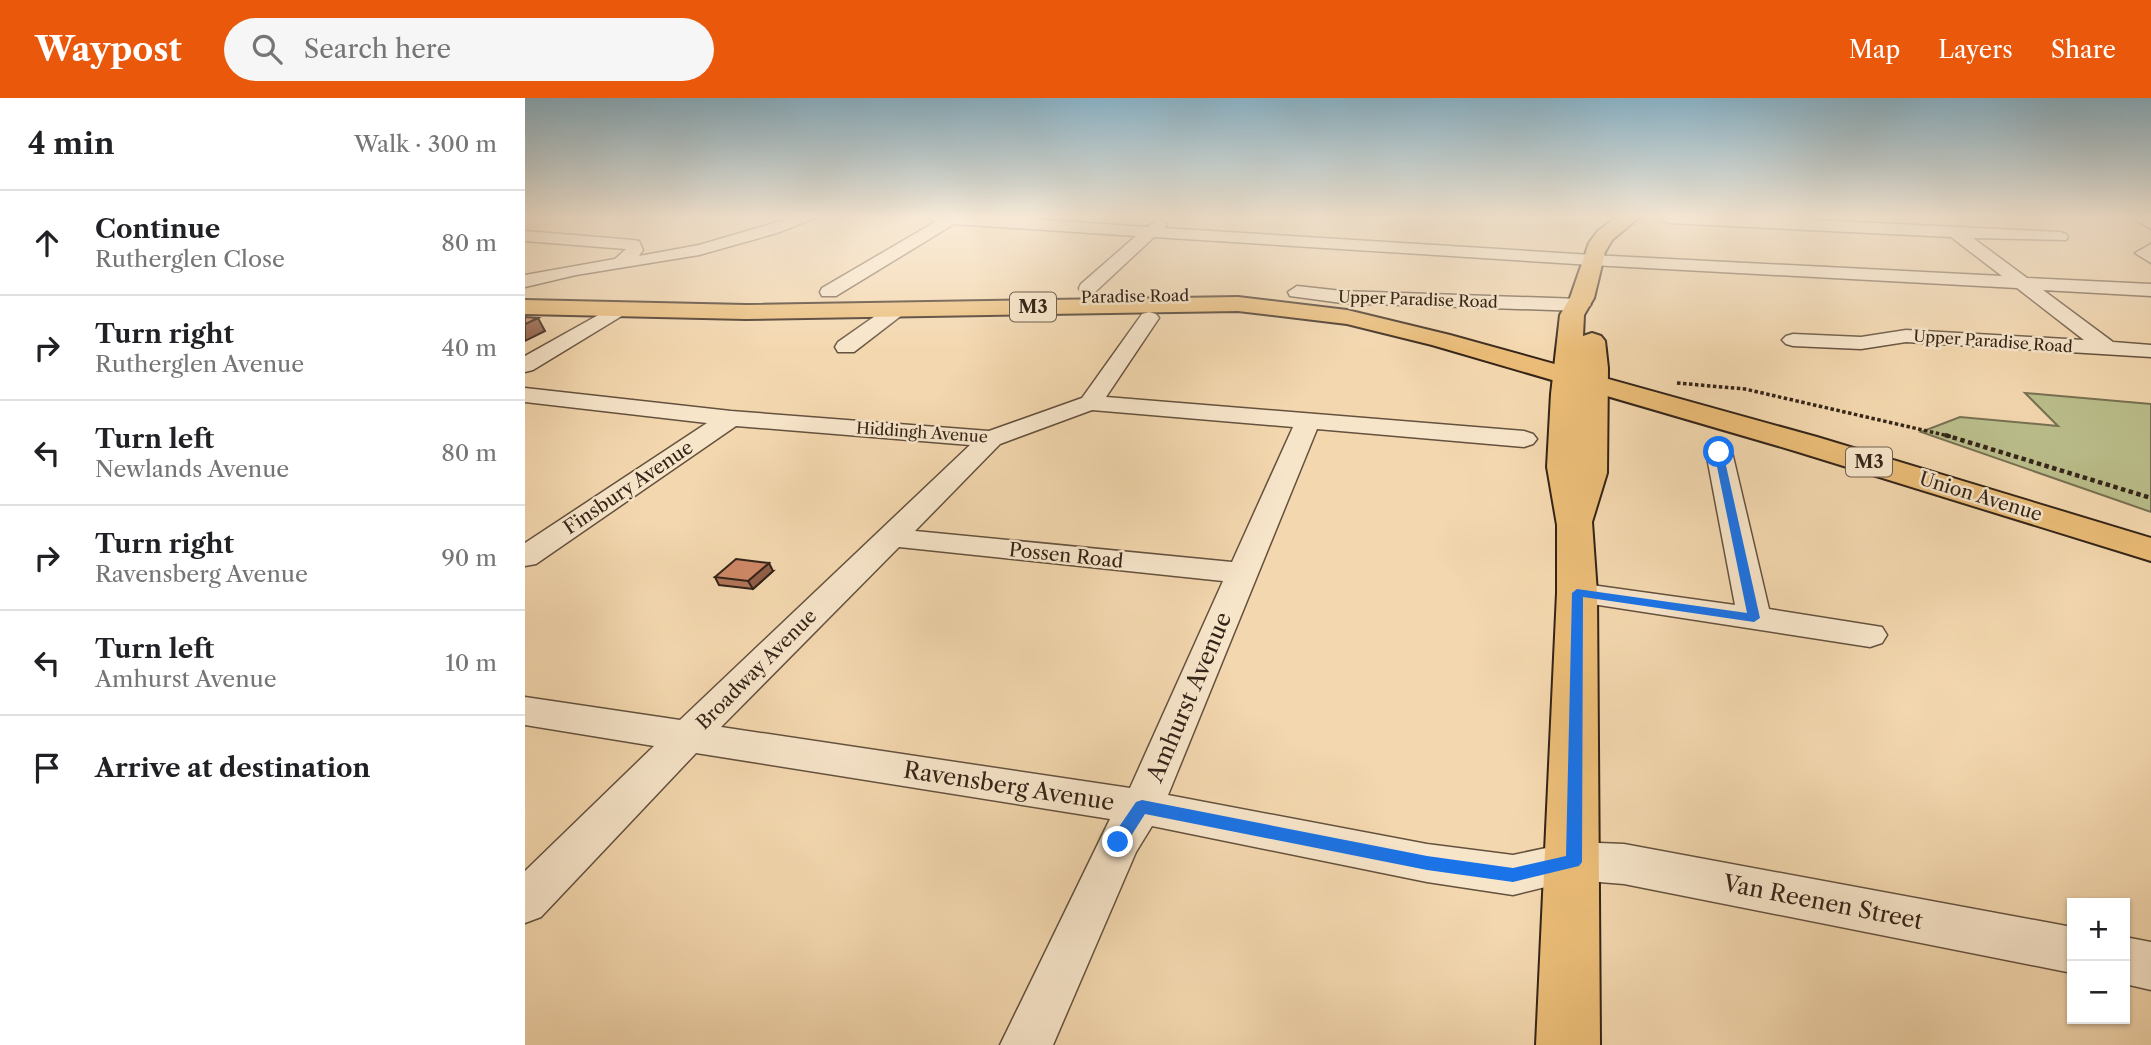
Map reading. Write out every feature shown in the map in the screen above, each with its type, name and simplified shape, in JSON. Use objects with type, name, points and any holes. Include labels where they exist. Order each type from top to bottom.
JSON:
[{"type":"main road","points":[[1568,1045],[1574,862],[1577,593],[1575,525],[1590,473],[1581,372],[1589,317],[1581,305],[1591,262]]},
{"type":"main road","name":"Paradise Road","points":[[525,297],[763,303],[1160,295],[1277,297],[1409,316],[1581,372]]},
{"type":"main road","name":"Paradise Road","points":[[525,307],[895,311],[1164,304],[1281,308],[1377,323],[1581,372]]},
{"type":"main road","name":"Union Avenue","points":[[1581,372],[2151,527]]},
{"type":"main road","name":"Union Avenue","points":[[1581,372],[2151,550]]},
{"type":"street","points":[[525,279],[630,262]]},
{"type":"street","points":[[829,292],[876,262]]},
{"type":"street","points":[[1088,288],[1117,262]]},
{"type":"street","points":[[1633,262],[2151,290]]},
{"type":"street","points":[[1995,262],[2107,348]]},
{"type":"street","name":"Upper Paradise Road","points":[[1297,292],[1581,305]]},
{"type":"street","points":[[525,365],[618,310]]},
{"type":"street","points":[[846,347],[895,311]]},
{"type":"street","points":[[1090,403],[1149,318]]},
{"type":"street","name":"Upper Paradise Road","points":[[1793,340],[1861,343],[1906,336],[2151,351]]},
{"type":"street","name":"Hiddingh Avenue","points":[[525,394],[731,418],[991,439],[1090,403],[1524,439]]},
{"type":"street","name":"Finsbury Avenue","points":[[525,557],[731,418]]},
{"type":"street","name":"Amhurst Avenue","points":[[1026,1045],[1118,842],[1142,807],[1308,421]]},
{"type":"street","name":"Broadway Avenue","points":[[525,902],[687,737],[991,439]]},
{"type":"street","points":[[1719,452],[1754,618]]},
{"type":"street","name":"Possen Road","points":[[890,537],[1241,573]]},
{"type":"street","points":[[1577,593],[1870,635]]},
{"type":"street","name":"Ravensberg Avenue","points":[[525,710],[1142,807],[1427,863],[1513,875],[1574,862]]},
{"type":"street","name":"Van Reenen Street","points":[[1574,862],[1623,864],[2067,949]]},
{"type":"street","points":[[2130,962],[2151,966]]},
{"type":"path","points":[[1671,383],[1745,389],[1963,439],[2151,498]]},
{"type":"green space","points":[[2025,393],[2151,404],[2151,512],[1921,432],[1960,417],[2058,426]]},
{"type":"building","points":[[525,317],[538,318],[525,324]]},
{"type":"building","points":[[736,559],[769,563],[748,581],[715,577]]},
{"type":"route","points":[[1118,842],[1142,807],[1427,863],[1513,875],[1574,862],[1577,593],[1754,618],[1719,452]]}]
